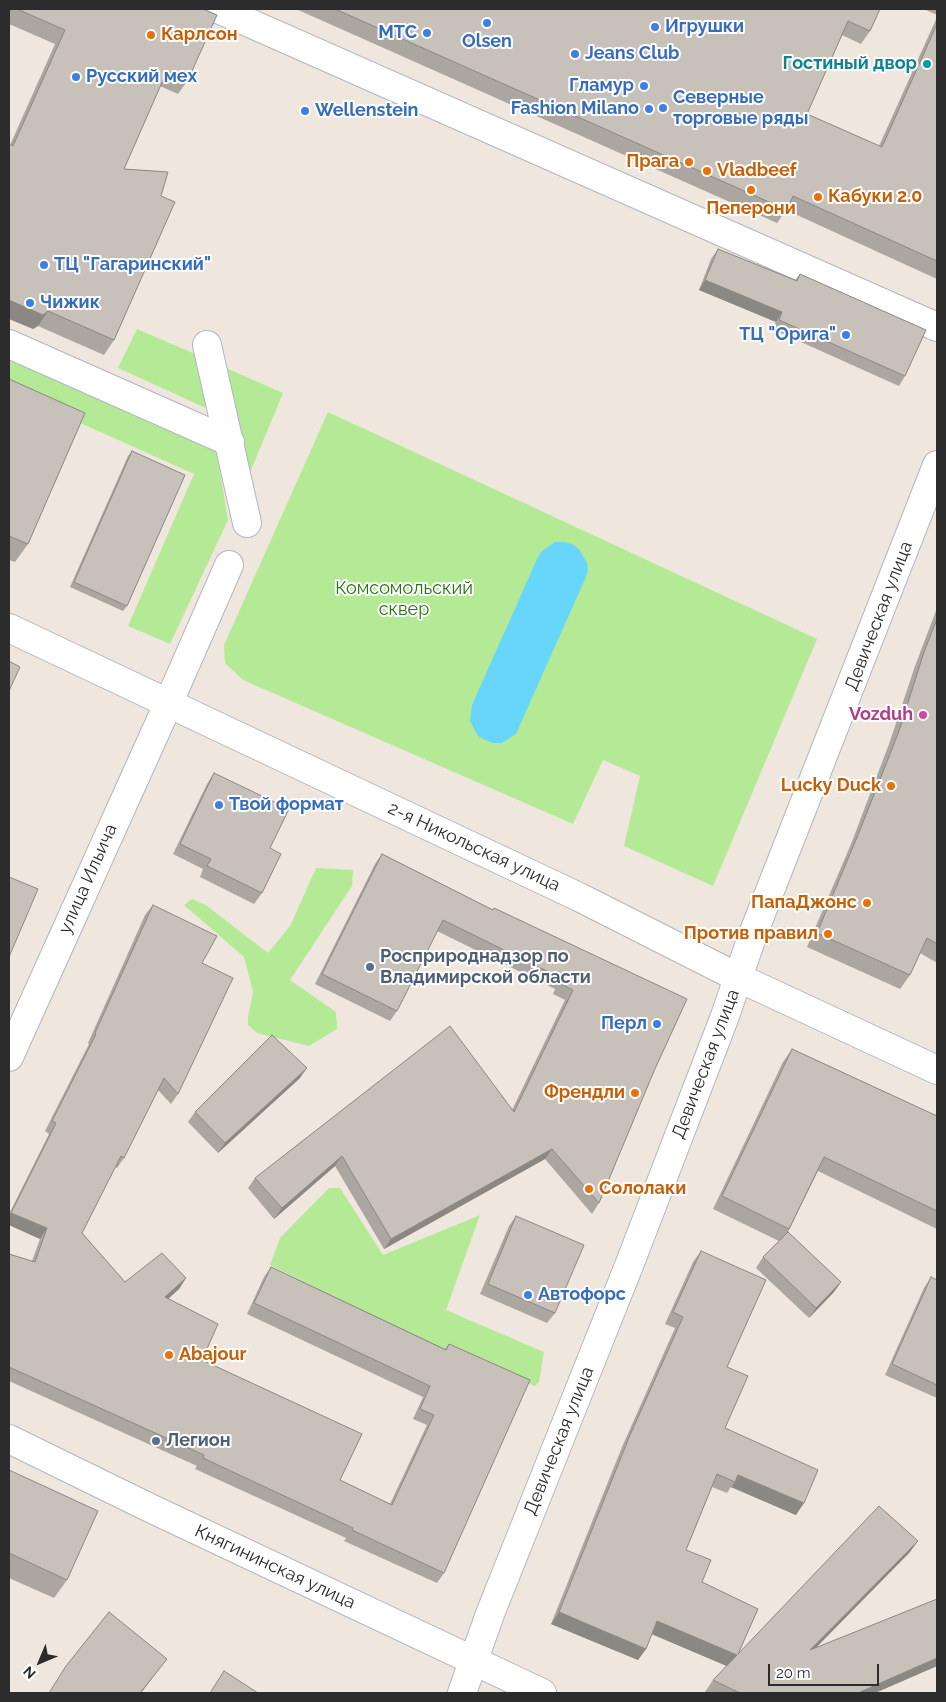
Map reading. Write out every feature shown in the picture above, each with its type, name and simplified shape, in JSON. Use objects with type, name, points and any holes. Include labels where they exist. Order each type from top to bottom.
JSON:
[{"type":"street","points":[[218,9],[937,327]]},
{"type":"street","points":[[9,344],[230,442]]},
{"type":"street","points":[[207,345],[247,523]]},
{"type":"street","name":"Девическая улица","points":[[462,1693],[472,1661],[637,1245],[739,978],[753,934],[937,465]]},
{"type":"street","name":"улица Ильича","points":[[9,1057],[229,565]]},
{"type":"street","name":"2-я Никольская улица","points":[[9,628],[571,893],[739,978],[937,1070]]},
{"type":"street","name":"Княгининская улица","points":[[9,1439],[542,1693]]},
{"type":"green space","points":[[137,329],[195,354],[208,409],[118,368]]},
{"type":"green space","points":[[9,355],[216,447],[228,520],[170,644],[128,626],[194,474],[9,391]]},
{"type":"green space","points":[[226,368],[283,393],[249,475]]},
{"type":"green space","name":"Комсомольский сквер","points":[[328,412],[817,639],[713,886],[624,846],[640,776],[603,760],[573,824],[243,680],[225,663],[224,645]]},
{"type":"green space","points":[[316,868],[353,870],[352,886],[290,980],[336,1012],[337,1029],[309,1046],[257,1033],[248,1025],[253,992],[244,957],[184,905],[192,899],[207,906],[268,953],[290,926]]},
{"type":"green space","points":[[329,1188],[340,1188],[383,1255],[480,1215],[446,1310],[544,1352],[539,1382],[535,1386],[401,1331],[270,1265],[280,1238]]},
{"type":"water","points":[[555,542],[572,544],[579,549],[587,563],[588,571],[516,734],[502,743],[493,743],[478,736],[470,721],[472,705],[537,559],[541,552]]},
{"type":"building","points":[[17,9],[203,9],[217,15],[188,80],[167,71],[124,169],[168,172],[161,196],[175,202],[114,340],[48,311],[43,315],[9,300],[9,144],[13,146],[65,30]]},
{"type":"building","name":"Северные торговые ряды","points":[[335,9],[880,9],[870,31],[848,21],[807,114],[882,147],[937,24],[937,261],[793,196],[787,210]]},
{"type":"building","points":[[718,249],[797,281],[800,274],[926,330],[905,376],[779,320],[782,312],[705,280]]},
{"type":"building","points":[[9,379],[85,413],[28,544],[9,536]]},
{"type":"building","points":[[132,451],[185,475],[127,606],[74,582]]},
{"type":"building","points":[[937,619],[937,944],[927,938],[910,975],[817,933],[899,731],[924,652]]},
{"type":"building","points":[[9,661],[20,667],[9,691]]},
{"type":"building","points":[[214,773],[289,809],[270,848],[281,854],[262,893],[207,866],[211,859],[180,844]]},
{"type":"building","points":[[382,854],[493,910],[494,908],[687,999],[654,1071],[599,1203],[552,1149],[391,1239],[342,1156],[282,1208],[255,1178],[450,1026],[514,1112],[573,990],[561,984],[563,979],[443,920],[397,1011],[322,974]]},
{"type":"building","points":[[9,877],[38,889],[9,957]]},
{"type":"building","points":[[153,905],[217,936],[202,963],[233,978],[178,1094],[164,1078],[124,1158],[121,1156],[82,1233],[125,1282],[162,1253],[186,1278],[165,1297],[218,1324],[202,1360],[362,1434],[340,1480],[392,1505],[434,1415],[420,1409],[430,1386],[254,1303],[271,1267],[446,1350],[449,1344],[530,1380],[444,1573],[203,1458],[204,1455],[9,1367],[9,1254],[35,1262],[47,1228],[11,1213],[56,1123],[52,1121],[96,1034]]},
{"type":"building","points":[[272,1035],[307,1068],[225,1143],[195,1112]]},
{"type":"building","points":[[792,1049],[937,1116],[937,1211],[824,1157],[789,1229],[722,1196]]},
{"type":"building","points":[[516,1216],[584,1245],[555,1313],[488,1284]]},
{"type":"building","points":[[788,1232],[841,1282],[816,1308],[763,1257]]},
{"type":"building","points":[[701,1251],[766,1280],[727,1367],[748,1376],[725,1428],[818,1470],[804,1503],[738,1475],[735,1482],[717,1474],[686,1550],[711,1560],[702,1582],[758,1609],[738,1654],[879,1506],[918,1541],[810,1650],[937,1599],[937,1658],[860,1692],[864,1693],[740,1693],[713,1680],[737,1655],[657,1621],[646,1649],[559,1612],[630,1435],[683,1317],[673,1312]]},
{"type":"building","points":[[931,1277],[937,1280],[937,1385],[892,1364]]},
{"type":"building","points":[[9,1470],[98,1511],[67,1580],[9,1553]]},
{"type":"building","points":[[109,1612],[167,1659],[140,1693],[49,1693],[66,1666]]},
{"type":"building","points":[[224,1671],[258,1693],[210,1693]]},
{"type":"place","name":"Olsen","points":[[487,23]]},
{"type":"place","name":"Игрушки","points":[[655,27]]},
{"type":"place","name":"МТС","points":[[427,33]]},
{"type":"place","name":"Карлсон","points":[[151,35]]},
{"type":"place","name":"Jeans Club","points":[[575,54]]},
{"type":"place","name":"Гостиный двор","points":[[927,64]]},
{"type":"place","name":"Русский мех","points":[[76,77]]},
{"type":"place","name":"Гламур","points":[[644,86]]},
{"type":"place","name":"Северные торговые ряды","points":[[663,108]]},
{"type":"place","name":"Fashion Milano","points":[[649,109]]},
{"type":"place","name":"Wellenstein","points":[[305,111]]},
{"type":"place","name":"Прага","points":[[689,162]]},
{"type":"place","name":"Vladbeef","points":[[707,171]]},
{"type":"place","name":"Пеперони","points":[[751,190]]},
{"type":"place","name":"Кабуки 2.0","points":[[818,197]]},
{"type":"place","name":"ТЦ \"Гагаринский\"","points":[[44,265]]},
{"type":"place","name":"Чижик","points":[[30,303]]},
{"type":"place","name":"ТЦ \"Орига\"","points":[[846,335]]},
{"type":"place","name":"Vozduh","points":[[923,715]]},
{"type":"place","name":"Lucky Duck","points":[[891,786]]},
{"type":"place","name":"Твой формат","points":[[219,805]]},
{"type":"place","name":"ПапаДжонс","points":[[867,903]]},
{"type":"place","name":"Против правил","points":[[828,934]]},
{"type":"place","name":"Росприроднадзор по Владимирской области","points":[[370,967]]},
{"type":"place","name":"Перл","points":[[657,1024]]},
{"type":"place","name":"Френдли","points":[[635,1093]]},
{"type":"place","name":"Сололаки","points":[[589,1189]]},
{"type":"place","name":"Автофорс","points":[[528,1295]]},
{"type":"place","name":"Abajour","points":[[169,1355]]},
{"type":"place","name":"Легион","points":[[156,1441]]}]
